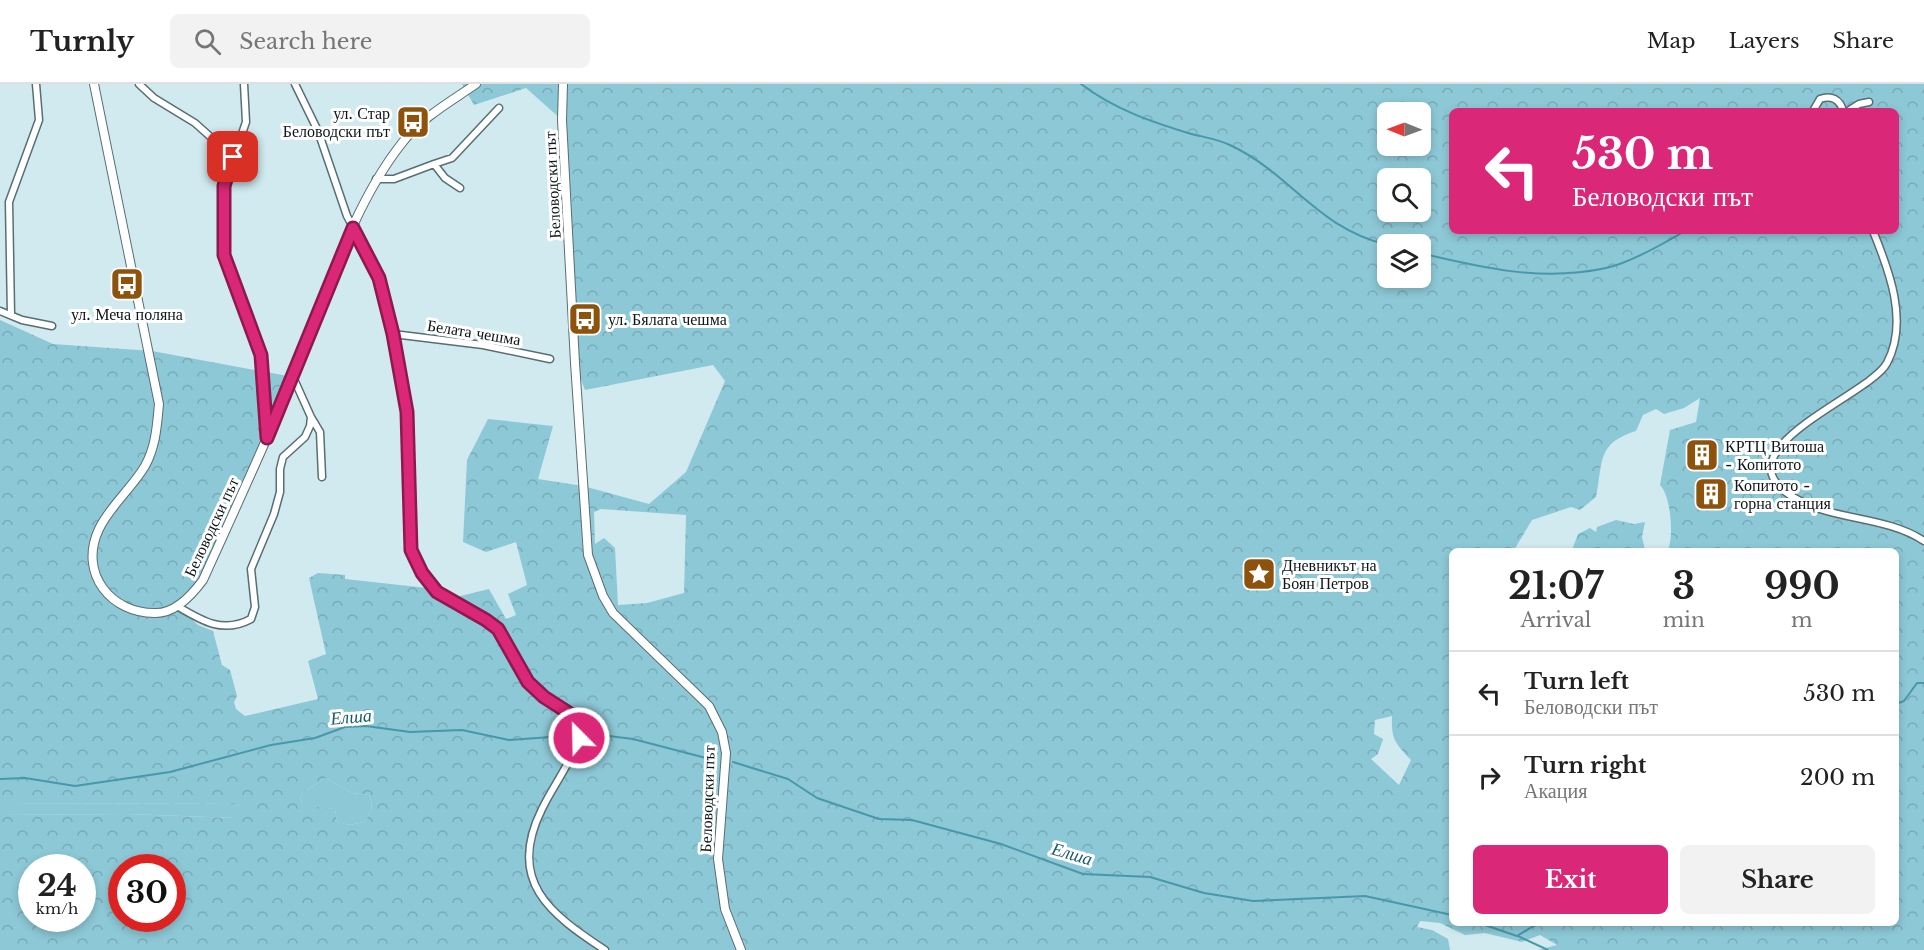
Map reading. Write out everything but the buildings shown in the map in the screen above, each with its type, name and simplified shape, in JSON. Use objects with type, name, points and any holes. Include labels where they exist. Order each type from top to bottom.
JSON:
[{"type":"street","points":[[11,315],[9,202],[39,120],[36,84]]},
{"type":"street","name":"Беловодски път","points":[[94,84],[159,404],[155,440],[145,466],[99,529],[92,552],[93,568],[104,592],[124,608],[142,614],[161,613],[177,606],[193,594],[203,580],[267,438],[353,228],[376,180],[402,142],[421,122],[476,84]]},
{"type":"street","points":[[139,84],[154,98],[195,123],[233,157]]},
{"type":"street","points":[[244,84],[246,122],[224,186],[224,255],[261,355],[267,438]]},
{"type":"street","points":[[295,84],[318,131],[353,228],[379,278],[393,334],[407,412],[411,550],[422,573],[437,592],[498,629],[528,682],[544,697],[572,715],[579,734],[568,764],[534,828],[530,864],[536,888],[555,915],[606,950]]},
{"type":"street","name":"Беловодски път","points":[[563,84],[562,120],[588,555],[603,596],[613,613],[709,706],[722,732],[726,753],[718,859],[725,909],[741,950]]},
{"type":"street","points":[[1814,108],[1816,102],[1825,97],[1859,104],[1869,102]]},
{"type":"street","points":[[1838,101],[1842,108]]},
{"type":"street","points":[[1853,108],[1859,104]]},
{"type":"street","points":[[376,180],[394,179],[452,158],[499,108]]},
{"type":"street","points":[[434,164],[438,172],[460,188]]},
{"type":"street","points":[[1874,234],[1895,298],[1895,338],[1891,354],[1882,370],[1782,443],[1774,453],[1771,470],[1781,488],[1802,501],[1852,517],[1900,528],[1924,541]]},
{"type":"street","points":[[0,311],[22,320],[52,326]]},
{"type":"street","name":"Белата чешма","points":[[393,334],[483,345],[550,359]]},
{"type":"street","points":[[293,377],[320,432],[322,477]]},
{"type":"street","points":[[177,606],[196,618],[219,627],[251,619],[255,607],[250,569],[274,514],[280,492],[280,469],[283,457],[305,437],[311,417]]},
{"type":"green space","points":[[462,84],[1924,84],[1924,950],[1538,950],[1557,945],[1540,935],[1522,942],[1485,933],[1465,935],[1440,923],[1420,921],[1417,927],[1432,930],[1448,939],[1450,950],[0,950],[0,815],[127,814],[235,818],[239,804],[0,803],[0,320],[53,344],[152,351],[293,377],[203,580],[177,606],[198,625],[213,631],[222,665],[230,670],[237,696],[234,702],[236,709],[245,716],[318,699],[308,661],[326,654],[309,578],[318,573],[345,575],[345,579],[427,588],[444,600],[489,589],[506,619],[516,615],[508,594],[527,585],[516,542],[486,552],[463,542],[467,460],[488,419],[553,426],[538,479],[583,486],[649,504],[686,472],[725,381],[713,365],[585,390],[575,363],[562,120],[526,88],[474,105]],"holes":[[[601,509],[686,515],[684,593],[647,603],[618,605],[615,548],[604,538],[595,544],[594,512]],[[1392,716],[1395,740],[1411,760],[1399,785],[1371,759],[1378,754],[1383,739],[1374,734],[1375,720]],[[326,778],[352,793],[369,795],[370,812],[364,822],[350,825],[337,822],[335,809],[309,806],[300,800],[302,793]]]},
{"type":"green space","points":[[1616,520],[1634,524],[1645,522],[1642,537],[1645,548],[1573,548],[1578,534],[1590,528],[1596,532],[1597,527]]},
{"type":"green space","points":[[326,778],[352,793],[369,795],[371,809],[364,822],[350,825],[337,822],[335,809],[309,807],[300,800],[302,793]]},
{"type":"green space","points":[[0,803],[239,804],[236,818],[127,814],[0,815]]},
{"type":"waterway","points":[[1081,84],[1106,101],[1146,119],[1232,146],[1272,171],[1343,227],[1377,241]]},
{"type":"waterway","points":[[1431,256],[1490,268],[1559,274],[1606,268],[1625,262],[1680,234]]},
{"type":"waterway","name":"Елша","points":[[1899,703],[1904,701],[1917,683],[1924,683]]},
{"type":"waterway","name":"Елша","points":[[0,779],[25,778],[75,786],[170,772],[271,745],[315,738],[345,727],[366,726],[410,732],[462,730],[509,740],[593,734],[633,739],[706,758]]},
{"type":"waterway","name":"Елша","points":[[733,762],[788,779],[817,798],[879,819],[912,820],[1001,844],[1083,874],[1150,877],[1204,893],[1253,901],[1365,896],[1449,914]]},
{"type":"waterway","name":"Елша","points":[[1488,926],[1517,936],[1533,926]]},
{"type":"waterway","points":[[1518,936],[1548,950]]},
{"type":"place","name":"ул. Стар Беловодски път","points":[[413,122]]},
{"type":"place","name":"ул. Меча поляна","points":[[127,284]]},
{"type":"place","name":"ул. Бялата чешма","points":[[585,319]]},
{"type":"place","name":"КРТЦ Витоша - Копитото","points":[[1702,455]]},
{"type":"place","name":"Копитото - горна станция","points":[[1711,494]]},
{"type":"place","name":"Дневникът на Боян Петров","points":[[1259,574]]},
{"type":"route","points":[[233,157],[224,186],[222,222],[224,255],[261,355],[267,438],[353,228],[379,278],[393,334],[407,412],[411,550],[422,573],[437,592],[498,629],[528,682],[544,697],[572,715],[577,724],[579,738]]}]
